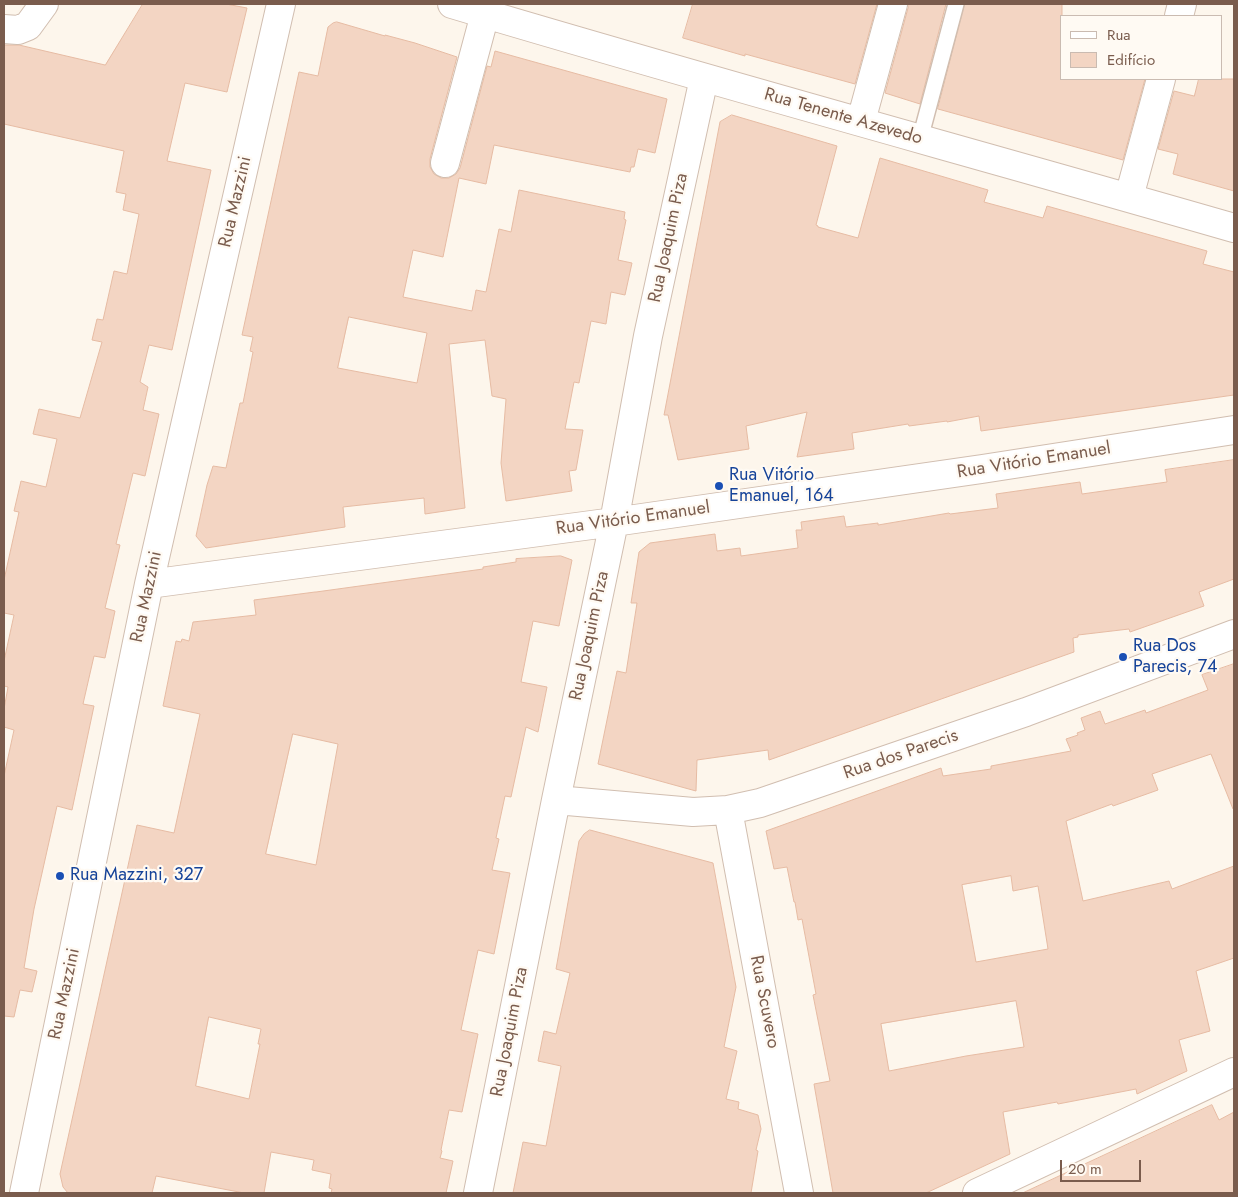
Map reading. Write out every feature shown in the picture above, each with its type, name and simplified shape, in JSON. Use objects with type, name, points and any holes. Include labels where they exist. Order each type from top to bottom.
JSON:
[{"type":"street","points":[[4,29],[18,30],[28,26],[44,4]]},
{"type":"street","name":"Rua Mazzini","points":[[24,1193],[149,584],[281,4]]},
{"type":"street","name":"Rua Tenente Azevedo","points":[[452,4],[704,78],[1234,228]]},
{"type":"street","points":[[861,121],[893,4]]},
{"type":"street","points":[[445,163],[485,14]]},
{"type":"street","name":"Rua Joaquim Piza","points":[[478,1193],[556,800],[614,522],[648,336],[704,78]]},
{"type":"street","points":[[1128,198],[1161,80]]},
{"type":"street","name":"Rua Vitório Emanuel","points":[[149,584],[614,522],[1234,430]]},
{"type":"street","name":"Rua dos Parecis","points":[[556,800],[693,812],[728,810],[760,803],[1026,712],[1234,634]]},
{"type":"street","name":"Rua Scuvero","points":[[728,810],[799,1193]]},
{"type":"street","points":[[977,1193],[1234,1072]]},
{"type":"lane","points":[[920,139],[956,4]]},
{"type":"building","points":[[143,4],[226,4],[247,8],[227,92],[185,83],[167,161],[211,170],[172,350],[149,345],[140,382],[148,387],[143,410],[159,414],[145,476],[133,473],[116,544],[120,545],[105,608],[115,611],[105,658],[94,656],[83,704],[94,706],[72,810],[57,806],[34,909],[24,968],[37,971],[32,992],[20,990],[14,1017],[4,1016],[4,776],[14,730],[4,727],[4,709],[8,687],[4,686],[4,661],[14,615],[4,613],[4,580],[19,512],[14,511],[21,481],[46,487],[57,439],[33,434],[39,409],[80,418],[102,342],[92,340],[97,319],[103,320],[114,271],[127,274],[139,214],[123,210],[126,194],[116,192],[124,151],[4,124],[4,45],[19,45],[105,65]]},
{"type":"building","points":[[693,4],[877,4],[855,84],[683,38]]},
{"type":"building","points":[[908,4],[946,4],[920,104],[885,93]]},
{"type":"building","points":[[965,4],[1062,4],[1062,15],[1060,15],[1060,80],[1145,80],[1123,160],[938,109]]},
{"type":"building","points":[[337,22],[415,43],[457,57],[430,159],[430,167],[434,174],[441,178],[449,178],[456,174],[460,168],[487,66],[491,67],[495,51],[667,99],[655,153],[638,149],[634,167],[631,167],[630,172],[494,145],[486,184],[459,178],[443,257],[413,250],[403,297],[472,311],[476,290],[486,292],[499,229],[511,232],[519,190],[625,212],[624,219],[626,220],[618,260],[632,263],[625,295],[611,292],[606,324],[591,321],[579,383],[574,382],[565,429],[583,430],[576,470],[569,471],[572,491],[506,501],[501,463],[506,399],[492,396],[485,340],[449,344],[465,508],[425,514],[424,498],[343,507],[345,527],[206,548],[196,536],[213,466],[226,468],[240,403],[243,403],[253,352],[250,351],[253,337],[242,335],[299,72],[318,76],[328,27]],"holes":[[[349,317],[427,333],[417,383],[338,368]]]},
{"type":"building","points":[[1234,79],[1234,191],[1173,174],[1178,154],[1158,149],[1174,91],[1194,96],[1199,80]]},
{"type":"building","points":[[732,115],[837,146],[816,225],[818,227],[858,238],[880,158],[988,190],[984,202],[1043,218],[1047,206],[1207,251],[1203,264],[1234,272],[1234,395],[981,431],[979,416],[947,422],[909,426],[908,424],[852,433],[854,449],[797,457],[807,412],[746,426],[749,449],[678,460],[668,415],[664,415],[720,122]]},
{"type":"building","points":[[1234,460],[1234,579],[1199,592],[1204,606],[1130,632],[1129,629],[1078,635],[1078,637],[1073,638],[1074,652],[769,760],[768,750],[697,760],[696,791],[598,764],[617,671],[626,673],[637,603],[631,603],[639,552],[650,543],[715,534],[717,551],[740,548],[741,556],[798,548],[796,530],[802,530],[801,522],[844,516],[846,527],[878,523],[878,525],[949,513],[998,508],[996,494],[1080,482],[1082,494],[1167,482],[1165,470]]},
{"type":"building","points":[[561,556],[572,560],[559,626],[533,621],[521,682],[547,687],[538,732],[526,727],[511,797],[505,796],[496,838],[499,839],[492,870],[510,873],[494,954],[478,950],[461,1030],[478,1034],[462,1112],[449,1110],[440,1158],[453,1161],[446,1193],[331,1193],[332,1189],[329,1188],[331,1174],[312,1170],[314,1160],[271,1152],[264,1193],[244,1193],[156,1176],[152,1193],[68,1193],[63,1187],[60,1174],[137,825],[174,833],[200,714],[163,706],[176,641],[181,642],[182,639],[189,641],[193,622],[256,615],[254,600],[483,569],[483,567],[516,562],[516,559]],"holes":[[[293,734],[338,744],[316,865],[266,854]],[[209,1017],[261,1029],[258,1044],[260,1044],[249,1099],[196,1086]]]},
{"type":"building","points":[[1234,664],[1234,809],[1211,754],[1152,774],[1158,790],[1066,821],[1083,901],[1169,881],[1172,889],[1234,866],[1234,958],[1196,971],[1210,1031],[1179,1040],[1187,1071],[1137,1094],[1136,1089],[1003,1112],[1010,1154],[926,1193],[833,1193],[814,1084],[830,1081],[813,995],[816,994],[802,919],[798,920],[787,867],[774,869],[766,831],[941,768],[943,776],[991,769],[991,766],[1071,751],[1066,739],[1078,735],[1077,733],[1085,730],[1081,718],[1100,711],[1105,724],[1145,710],[1146,713],[1208,690],[1202,675]],"holes":[[[1011,876],[1013,891],[1038,886],[1048,949],[976,962],[962,885]],[[1016,1001],[1024,1047],[889,1071],[881,1024]]]},
{"type":"building","points":[[590,830],[713,863],[736,987],[724,1047],[737,1051],[726,1099],[739,1102],[738,1109],[758,1115],[761,1129],[756,1150],[758,1151],[751,1193],[513,1193],[523,1142],[546,1146],[561,1066],[538,1061],[544,1031],[556,1034],[570,973],[556,969],[579,841]]},
{"type":"building","points":[[1212,1105],[1219,1120],[1234,1112],[1234,1193],[1023,1193]]},
{"type":"place","name":"Rua Vitório Emanuel, 164","points":[[719,486]]},
{"type":"place","name":"Rua Dos Parecis, 74","points":[[1123,657]]},
{"type":"place","name":"Rua Mazzini, 327","points":[[60,876]]}]
